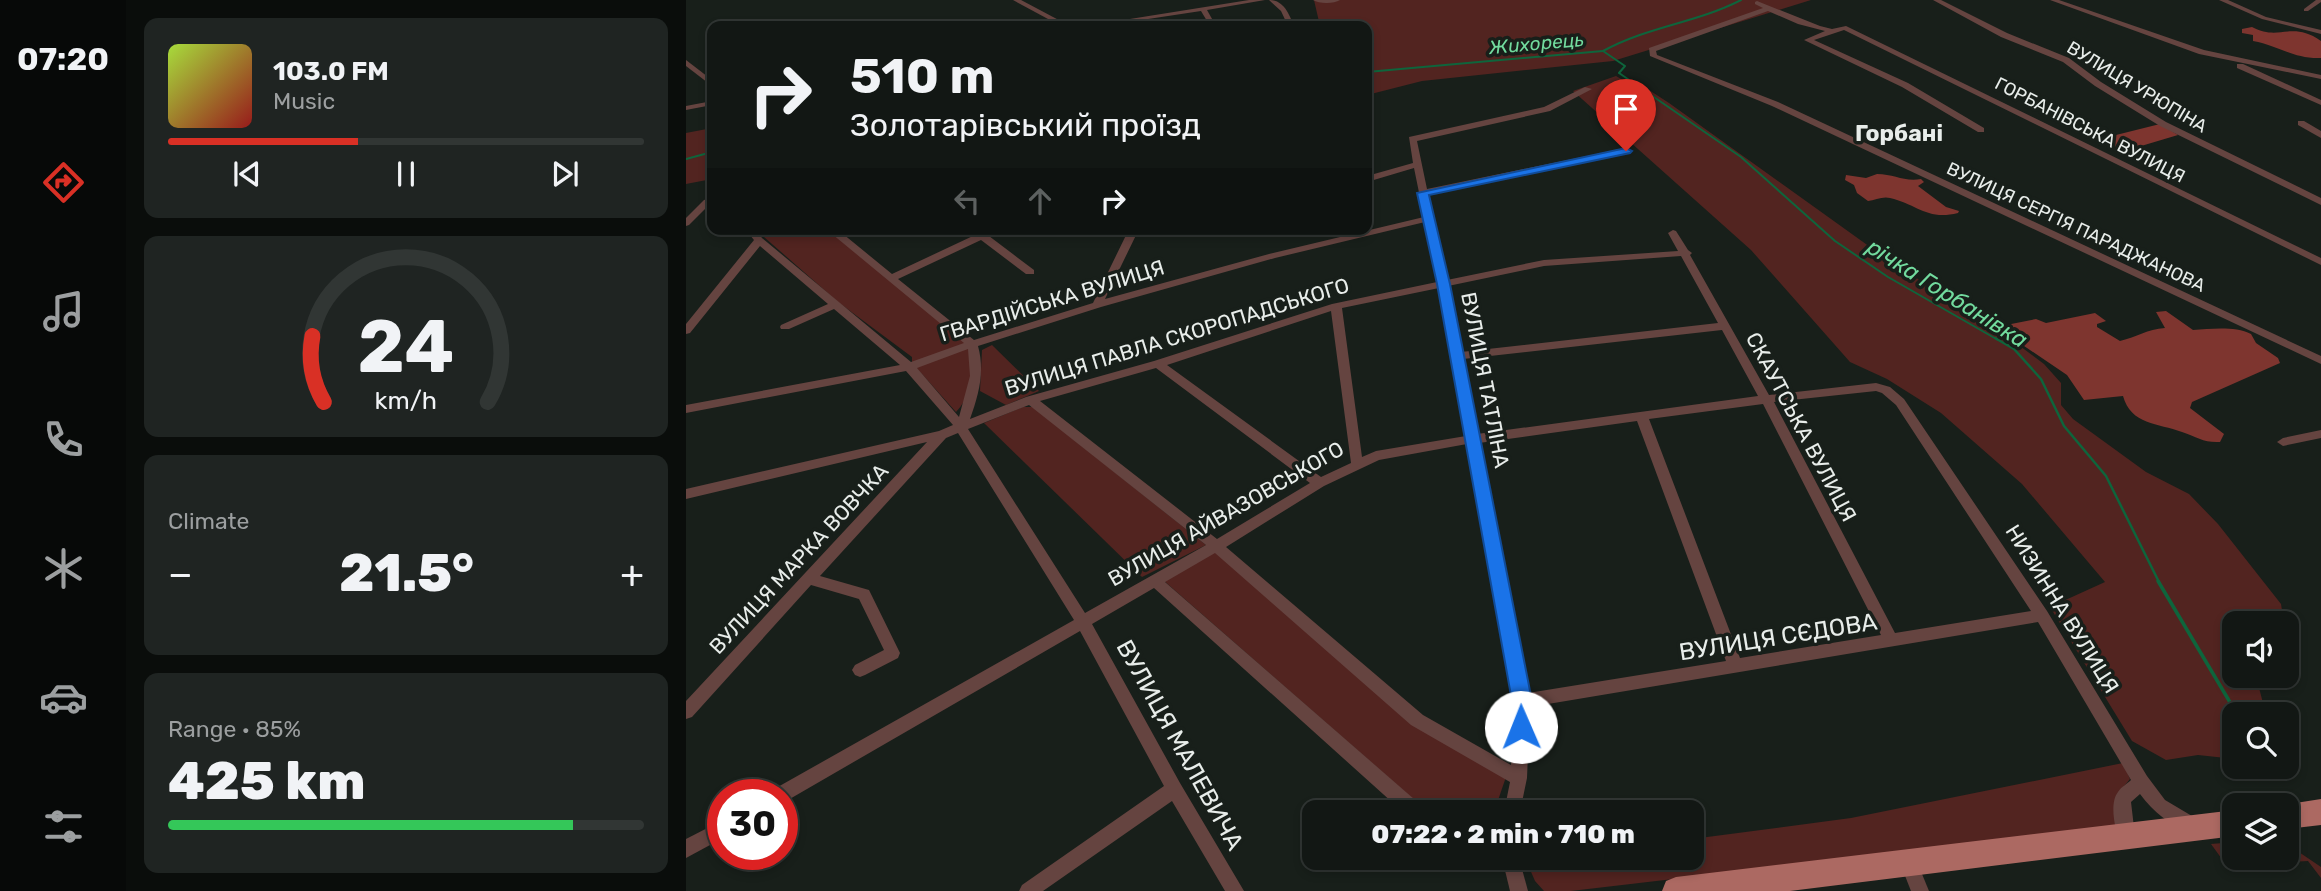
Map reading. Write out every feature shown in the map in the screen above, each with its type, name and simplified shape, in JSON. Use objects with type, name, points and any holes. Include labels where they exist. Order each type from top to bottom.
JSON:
[{"type":"main road","points":[[2299,815],[2321,813]]},
{"type":"main road","points":[[1676,891],[2222,825]]},
{"type":"street","points":[[1016,0],[1056,21]]},
{"type":"street","points":[[1123,21],[1262,0]]},
{"type":"street","points":[[1272,0],[1284,10],[1289,21]]},
{"type":"street","points":[[1316,0],[1337,0]]},
{"type":"street","name":"ВУЛИЦЯ УРЮПІНА","points":[[1936,0],[2004,35],[2066,60],[2098,85],[2163,124],[2321,202]]},
{"type":"street","points":[[2053,0],[2224,58],[2321,103]]},
{"type":"street","points":[[2222,0],[2264,18],[2321,32]]},
{"type":"street","points":[[2306,10],[2320,0]]},
{"type":"street","points":[[1757,3],[1802,26],[1829,30]]},
{"type":"street","points":[[1662,61],[1654,57],[1652,50],[1769,8]]},
{"type":"street","points":[[1202,9],[1210,21]]},
{"type":"street","name":"ГОРБАНІВСЬКА ВУЛИЦЯ","points":[[1829,30],[1844,27],[2321,262]]},
{"type":"street","points":[[1829,30],[1808,40],[1905,85],[1981,130]]},
{"type":"street","points":[[2224,58],[2321,77]]},
{"type":"street","name":"ВУЛИЦЯ СЕРГІЯ ПАРАДЖАНОВА","points":[[1662,61],[1775,104],[2321,360]]},
{"type":"street","points":[[686,62],[707,80]]},
{"type":"street","name":"ВУЛИЦЯ ТАТЛІНА","points":[[1514,800],[1518,778],[1522,701],[1443,284],[1412,139],[1547,109],[1588,89]]},
{"type":"street","points":[[686,108],[707,104]]},
{"type":"street","points":[[2301,123],[2321,135]]},
{"type":"street","points":[[1423,193],[1626,151]]},
{"type":"street","points":[[1372,178],[1417,164]]},
{"type":"street","points":[[686,206],[707,203]]},
{"type":"street","points":[[686,223],[707,206]]},
{"type":"street","name":"ГВАРДІЙСЬКА ВУЛИЦЯ","points":[[1372,232],[1427,219]]},
{"type":"street","name":"СКАУТСЬКА ВУЛИЦЯ","points":[[1673,233],[1687,253],[1766,399],[1892,641]]},
{"type":"street","name":"ВУЛИЦЯ МАЛЕВИЧА","points":[[755,235],[909,367],[961,427],[1083,622],[1174,789],[1235,891]]},
{"type":"street","points":[[838,235],[972,344],[978,361],[973,396],[961,427]]},
{"type":"street","points":[[1097,305],[1131,235]]},
{"type":"street","name":"ГВАРДІЙСЬКА ВУЛИЦЯ","points":[[686,409],[909,367],[972,344],[1097,305],[1272,256],[1360,235]]},
{"type":"street","points":[[891,278],[983,236],[1030,272]]},
{"type":"street","points":[[686,331],[759,240]]},
{"type":"street","name":"ВУЛИЦЯ ПАВЛА СКОРОПАДСЬКОГО","points":[[686,494],[943,434],[1030,400],[1158,364],[1336,306],[1544,263],[1687,253]]},
{"type":"street","points":[[785,327],[835,305]]},
{"type":"street","points":[[1336,306],[1357,464]]},
{"type":"street","points":[[1457,356],[1726,326]]},
{"type":"street","points":[[1158,364],[1320,483]]},
{"type":"street","name":"ВУЛИЦЯ АЙВАЗОВСЬКОГО","points":[[798,785],[1357,464],[1416,447],[1766,399],[1876,387],[1886,390],[1900,402]]},
{"type":"street","points":[[1030,400],[1216,546],[1417,720],[1518,778]]},
{"type":"street","name":"НИЗИННА ВУЛИЦЯ","points":[[1900,402],[2042,615],[2141,782],[2159,806],[2197,828]]},
{"type":"street","points":[[1643,416],[1736,667]]},
{"type":"street","name":"ВУЛИЦЯ МАРКА ВОВЧКА","points":[[686,712],[943,434]]},
{"type":"street","points":[[2284,442],[2321,434]]},
{"type":"street","points":[[809,579],[864,594],[892,653],[860,670]]},
{"type":"street","points":[[1155,581],[1402,800]]},
{"type":"street","name":"ВУЛИЦЯ СЄДОВА","points":[[1522,701],[2042,615]]},
{"type":"street","points":[[2126,836],[2123,798],[2141,782]]},
{"type":"street","points":[[1028,891],[1174,789]]},
{"type":"street","points":[[686,849],[707,837]]},
{"type":"street","points":[[1909,863],[1920,891]]},
{"type":"street","points":[[1514,870],[1519,891]]},
{"type":"shaded area","points":[[1314,0],[1811,0],[1613,61],[1422,81],[1372,94],[1372,21],[1319,21]]},
{"type":"shaded area","points":[[2252,27],[2270,33],[2293,31],[2311,35],[2321,41],[2321,58],[2294,54],[2253,41],[2253,35],[2242,33],[2242,29]]},
{"type":"shaded area","points":[[1616,76],[1633,86],[1649,90],[1669,103],[1891,262],[1993,326],[2044,364],[2061,383],[2061,405],[2073,419],[2146,472],[2189,494],[2218,524],[2281,604],[2282,611],[2222,611],[2222,688],[2259,688],[2263,702],[2222,702],[2222,758],[2198,755],[2166,760],[2132,741],[2050,607],[2105,582],[2022,484],[1941,413],[1887,379],[1850,362],[1751,250],[1573,91]]},
{"type":"shaded area","points":[[2160,124],[2178,135],[2121,152],[2096,140]]},
{"type":"shaded area","points":[[707,129],[707,180],[686,184],[686,133]]},
{"type":"shaded area","points":[[1877,174],[1921,179],[1924,182],[1918,186],[1946,207],[1959,211],[1938,215],[1890,198],[1868,201],[1857,193],[1854,185],[1845,180],[1846,175],[1866,178]]},
{"type":"shaded area","points":[[762,235],[834,235],[970,346],[971,381],[966,397],[956,412],[912,363],[912,357],[838,302]]},
{"type":"shaded area","points":[[2166,311],[2193,330],[2245,331],[2251,334],[2256,343],[2278,358],[2280,363],[2192,402],[2190,408],[2224,434],[2220,442],[2205,441],[2139,418],[2132,413],[2123,396],[2084,400],[2067,375],[2005,333],[2001,326],[2036,319],[2046,323],[2095,313],[2106,321],[2097,324],[2097,327],[2120,341],[2165,328],[2156,312]]},
{"type":"shaded area","points":[[992,345],[1039,391],[1006,405],[980,391],[982,350]]},
{"type":"shaded area","points":[[1023,407],[1033,407],[1206,545],[1142,577],[984,423]]},
{"type":"shaded area","points":[[1215,552],[1413,724],[1506,777],[1498,800],[1414,800],[1163,580]]},
{"type":"shaded area","points":[[2123,763],[2130,779],[2116,796],[2116,827],[1571,891],[1544,891],[1530,870],[1704,870],[1704,837],[1851,818]]},
{"type":"shaded area","points":[[2222,843],[2222,859],[2211,844]]},
{"type":"shaded area","points":[[2299,852],[2321,867],[2321,878],[2308,861],[2299,862]]},
{"type":"waterway","name":"Жихорець","points":[[1603,51],[1741,0]]},
{"type":"waterway","name":"Жихорець","points":[[1372,72],[1603,51]]},
{"type":"waterway","name":"річка Горбанівка","points":[[1603,51],[1625,66],[1619,73],[1741,157],[1835,241],[1888,277],[1998,340]]},
{"type":"waterway","name":"Жихорець","points":[[686,159],[707,153]]},
{"type":"waterway","name":"річка Горбанівка","points":[[1995,338],[2014,349],[2041,379],[2064,426],[2106,476],[2159,582]]},
{"type":"waterway","name":"річка Горбанівка","points":[[2158,581],[2230,702]]},
{"type":"district","name":"Горбані","points":[[1899,133]]},
{"type":"route","points":[[1521,727],[1522,701],[1443,284],[1423,193],[1434,188],[1626,151]]}]
